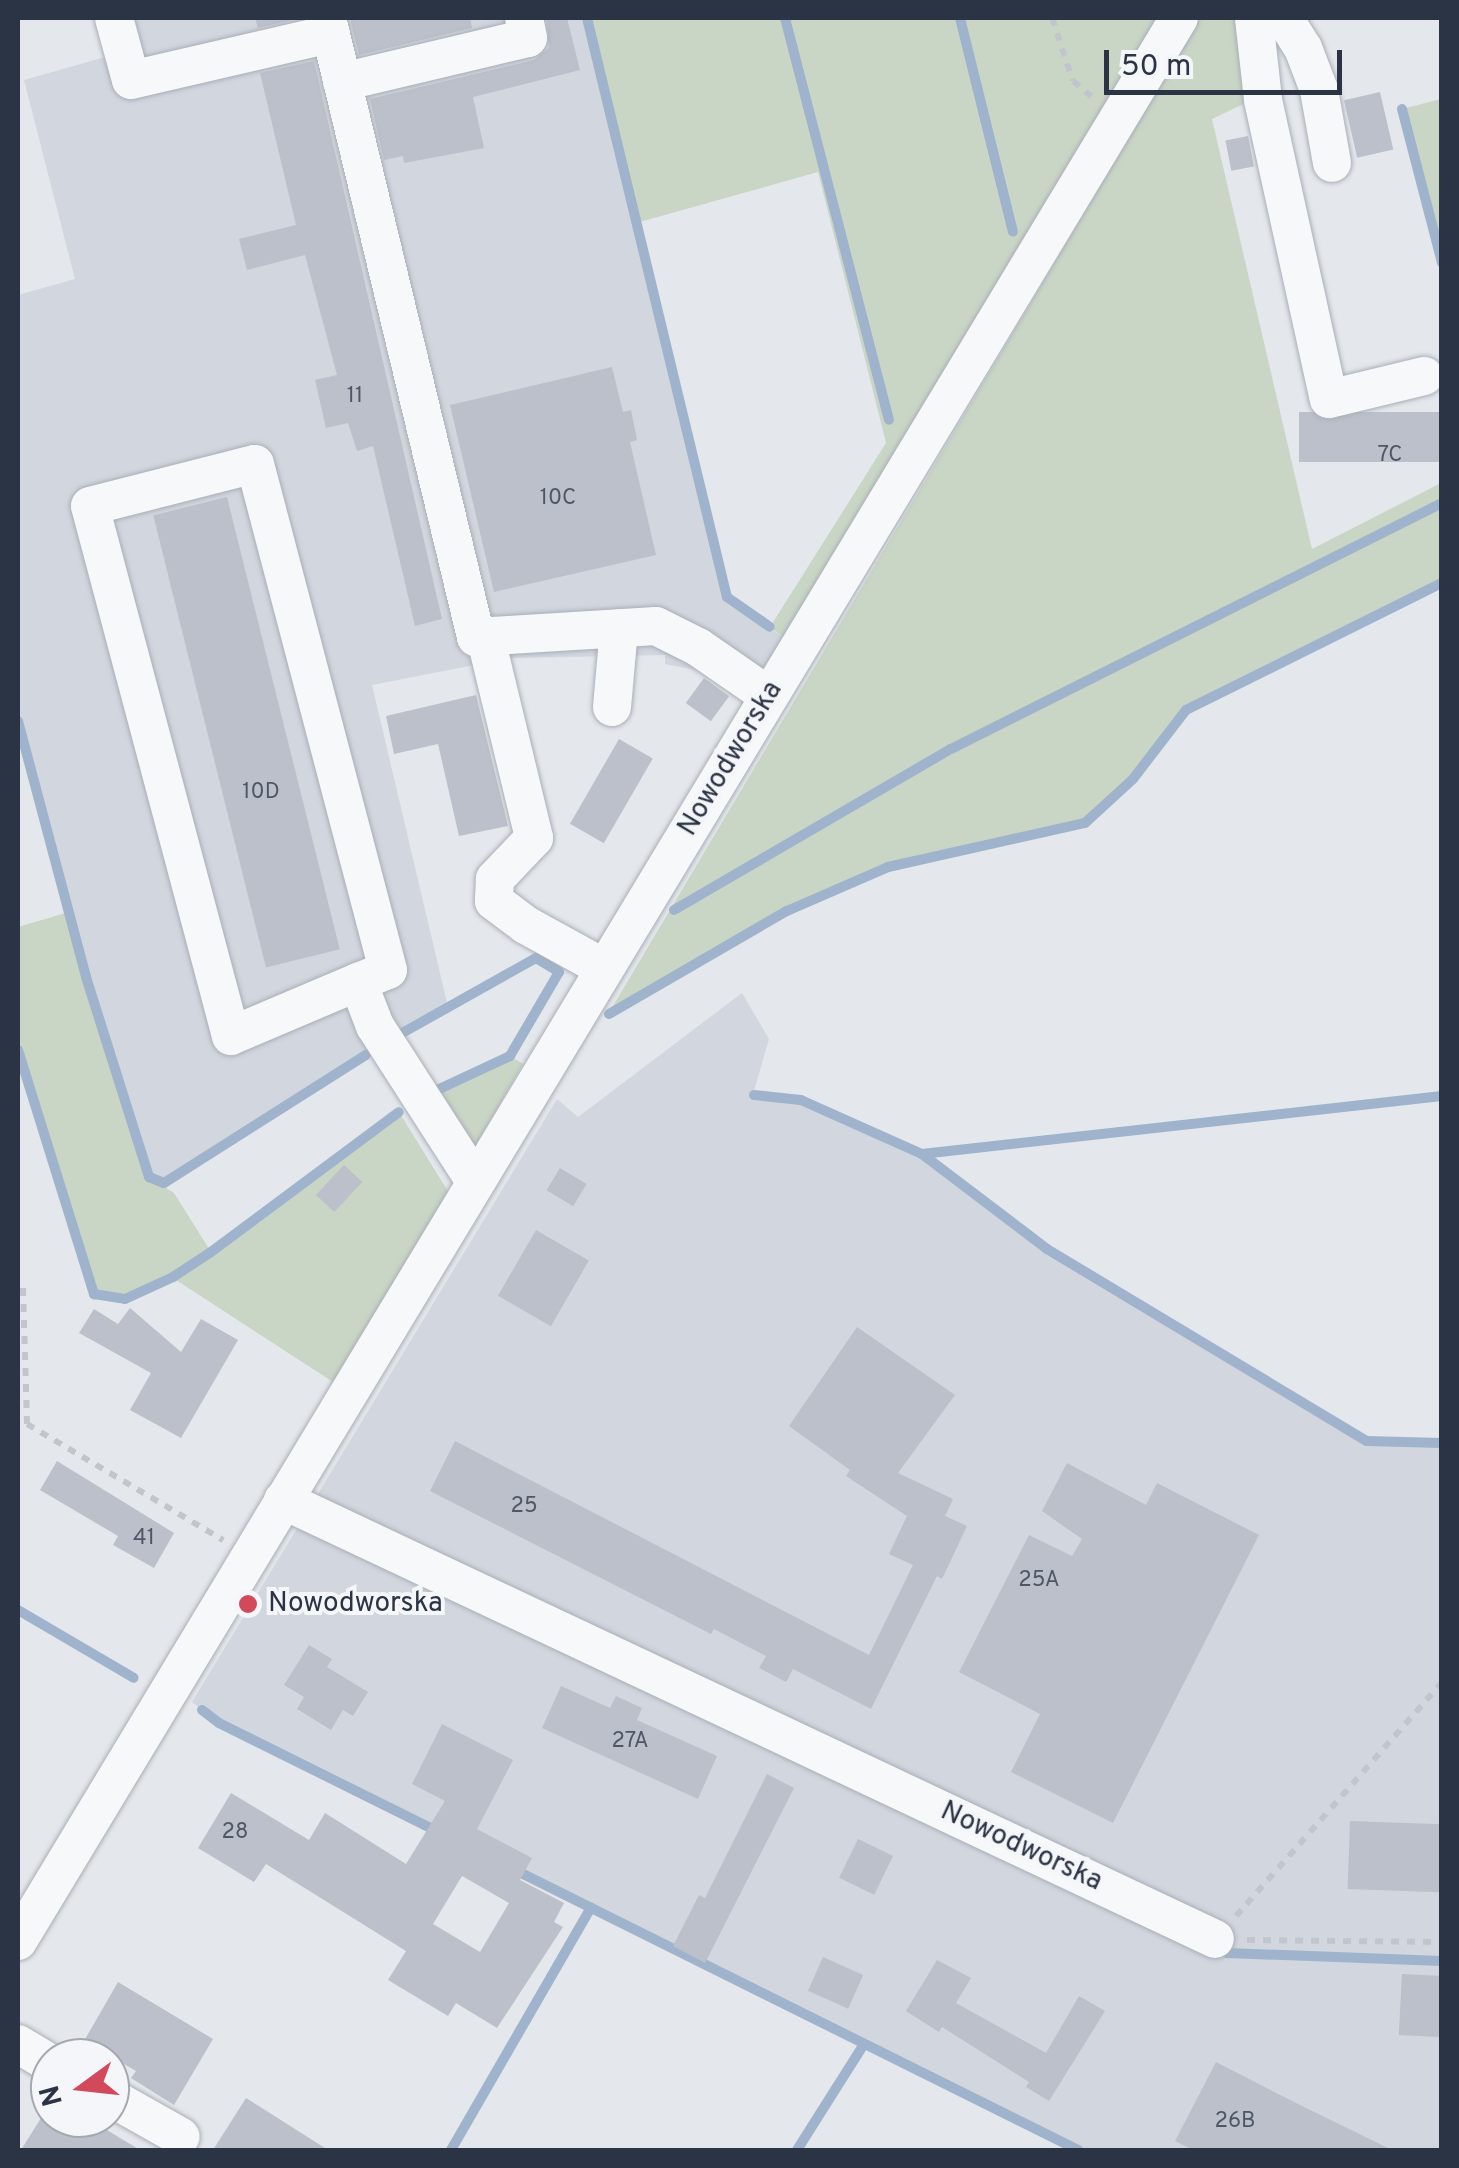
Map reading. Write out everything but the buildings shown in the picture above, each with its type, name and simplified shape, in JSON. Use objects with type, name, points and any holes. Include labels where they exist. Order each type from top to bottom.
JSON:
[{"type":"street","points":[[114,18],[131,80],[329,26],[476,636],[656,626],[698,647],[769,696]]},
{"type":"street","points":[[342,82],[528,38],[524,18]]},
{"type":"street","name":"Nowodworska","points":[[18,1940],[1180,18]]},
{"type":"street","points":[[1254,18],[1263,100],[1329,400],[1424,376]]},
{"type":"street","points":[[1284,18],[1302,48],[1319,90],[1332,163]]},
{"type":"street","points":[[255,464],[388,970],[358,982],[231,1036],[90,506],[255,464]]},
{"type":"street","points":[[612,707],[619,628]]},
{"type":"street","points":[[485,635],[534,838],[496,879],[494,901],[526,925],[604,968]]},
{"type":"street","points":[[358,982],[375,1026],[475,1181]]},
{"type":"street","name":"Nowodworska","points":[[283,1500],[1216,1939]]},
{"type":"street","points":[[130,2109],[181,2138]]},
{"type":"path","points":[[1052,18],[1072,81],[1120,116]]},
{"type":"path","points":[[23,1288],[27,1424]]},
{"type":"path","points":[[18,1420],[250,1556]]},
{"type":"path","points":[[1216,1939],[1442,1682]]},
{"type":"path","points":[[1216,1939],[1442,1942]]},
{"type":"shaded area","points":[[100,18],[587,18],[727,597],[783,637],[745,698],[705,672],[665,664],[665,655],[510,658],[372,685],[448,1007],[164,1183],[149,1177],[86,977],[18,721],[18,295],[75,279],[24,80],[109,56]]},
{"type":"shaded area","points":[[742,993],[769,1039],[752,1098],[801,1103],[917,1154],[1043,1251],[1364,1444],[1441,1446],[1441,2150],[1078,2150],[219,1723],[192,1702],[557,1099],[578,1117]]},
{"type":"green space","points":[[587,18],[1157,18],[783,637],[770,627],[886,443],[818,172],[636,223]]},
{"type":"green space","points":[[1200,18],[1240,18],[1252,100],[1212,119],[1312,549],[1441,483],[1441,580],[1184,708],[1129,779],[1083,822],[883,865],[782,911],[610,1011]]},
{"type":"green space","points":[[1442,99],[1441,263],[1402,109]]},
{"type":"green space","points":[[69,912],[149,1177],[174,1193],[211,1252],[399,1112],[449,1193],[333,1382],[173,1278],[125,1299],[94,1294],[18,1054],[18,927]]},
{"type":"green space","points":[[510,1056],[523,1064],[469,1157],[431,1093]]},
{"type":"waterway","points":[[587,18],[727,597],[770,627]]},
{"type":"waterway","points":[[785,18],[889,420]]},
{"type":"waterway","points":[[960,18],[1013,232]]},
{"type":"waterway","points":[[1402,109],[1442,263]]},
{"type":"waterway","points":[[674,910],[951,749],[1442,503]]},
{"type":"waterway","points":[[609,1014],[787,911],[888,867],[1085,823],[1133,779],[1186,710],[1442,583]]},
{"type":"waterway","points":[[18,721],[86,977],[149,1177],[164,1183],[366,1055]]},
{"type":"waterway","points":[[404,1032],[536,958],[559,972],[510,1056],[437,1090]]},
{"type":"waterway","points":[[18,1050],[94,1294],[125,1299],[173,1277],[399,1112]]},
{"type":"waterway","points":[[754,1095],[801,1100],[922,1154],[1047,1249],[1367,1441],[1442,1443]]},
{"type":"waterway","points":[[922,1154],[1442,1096]]},
{"type":"waterway","points":[[18,1610],[134,1678]]},
{"type":"waterway","points":[[202,1710],[219,1723],[441,1833]]},
{"type":"waterway","points":[[515,1870],[1078,2150]]},
{"type":"waterway","points":[[451,2150],[591,1908]]},
{"type":"waterway","points":[[1227,1953],[1442,1961]]},
{"type":"waterway","points":[[797,2150],[864,2044]]},
{"type":"place","name":"Nowodworska","points":[[248,1604]]}]
